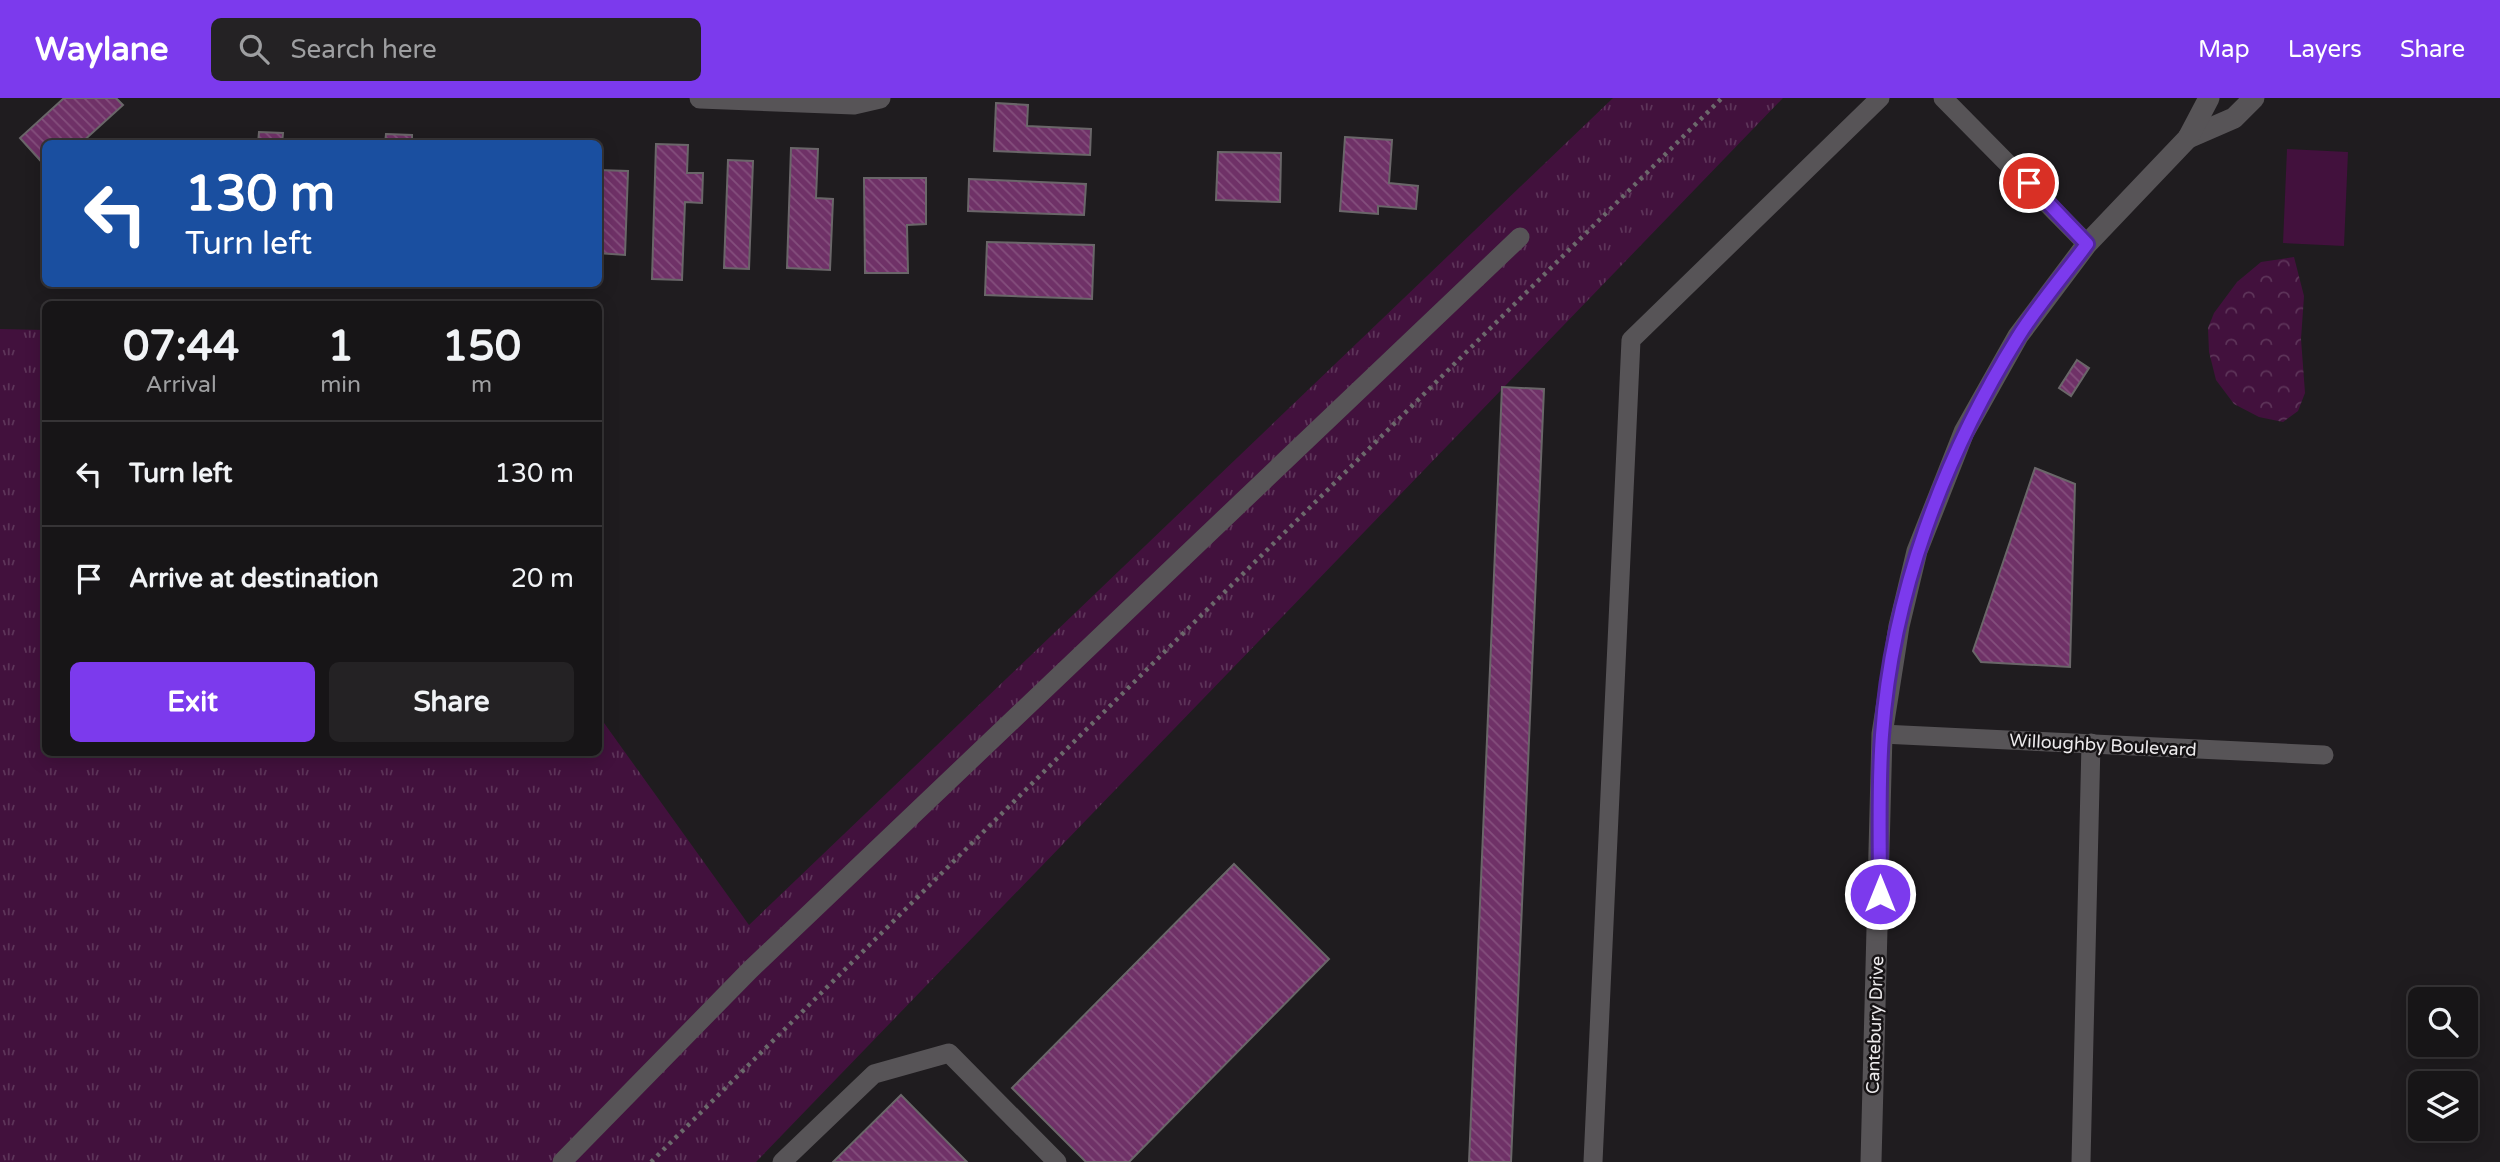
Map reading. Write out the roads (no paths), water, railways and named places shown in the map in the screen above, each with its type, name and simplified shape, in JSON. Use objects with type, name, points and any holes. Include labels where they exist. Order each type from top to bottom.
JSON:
[{"type":"street","points":[[700,98],[853,104],[880,98]]},
{"type":"street","name":"Cantebury Drive","points":[[1871,1162],[1882,734],[1899,626],[1917,551],[1964,432],[2018,336],[2087,244],[2188,138],[2209,98]]},
{"type":"street","name":"Cantebury Drive","points":[[2188,138],[2234,118],[2254,98]]},
{"type":"lane","points":[[1593,1162],[1631,341],[1880,98]]},
{"type":"lane","points":[[1943,98],[2087,244]]},
{"type":"lane","points":[[562,1162],[750,970],[1520,237]]},
{"type":"lane","name":"Willoughby Boulevard","points":[[1882,734],[2324,755]]},
{"type":"lane","points":[[2081,1162],[2091,743]]},
{"type":"lane","points":[[782,1162],[874,1074],[949,1053],[1057,1162]]}]
